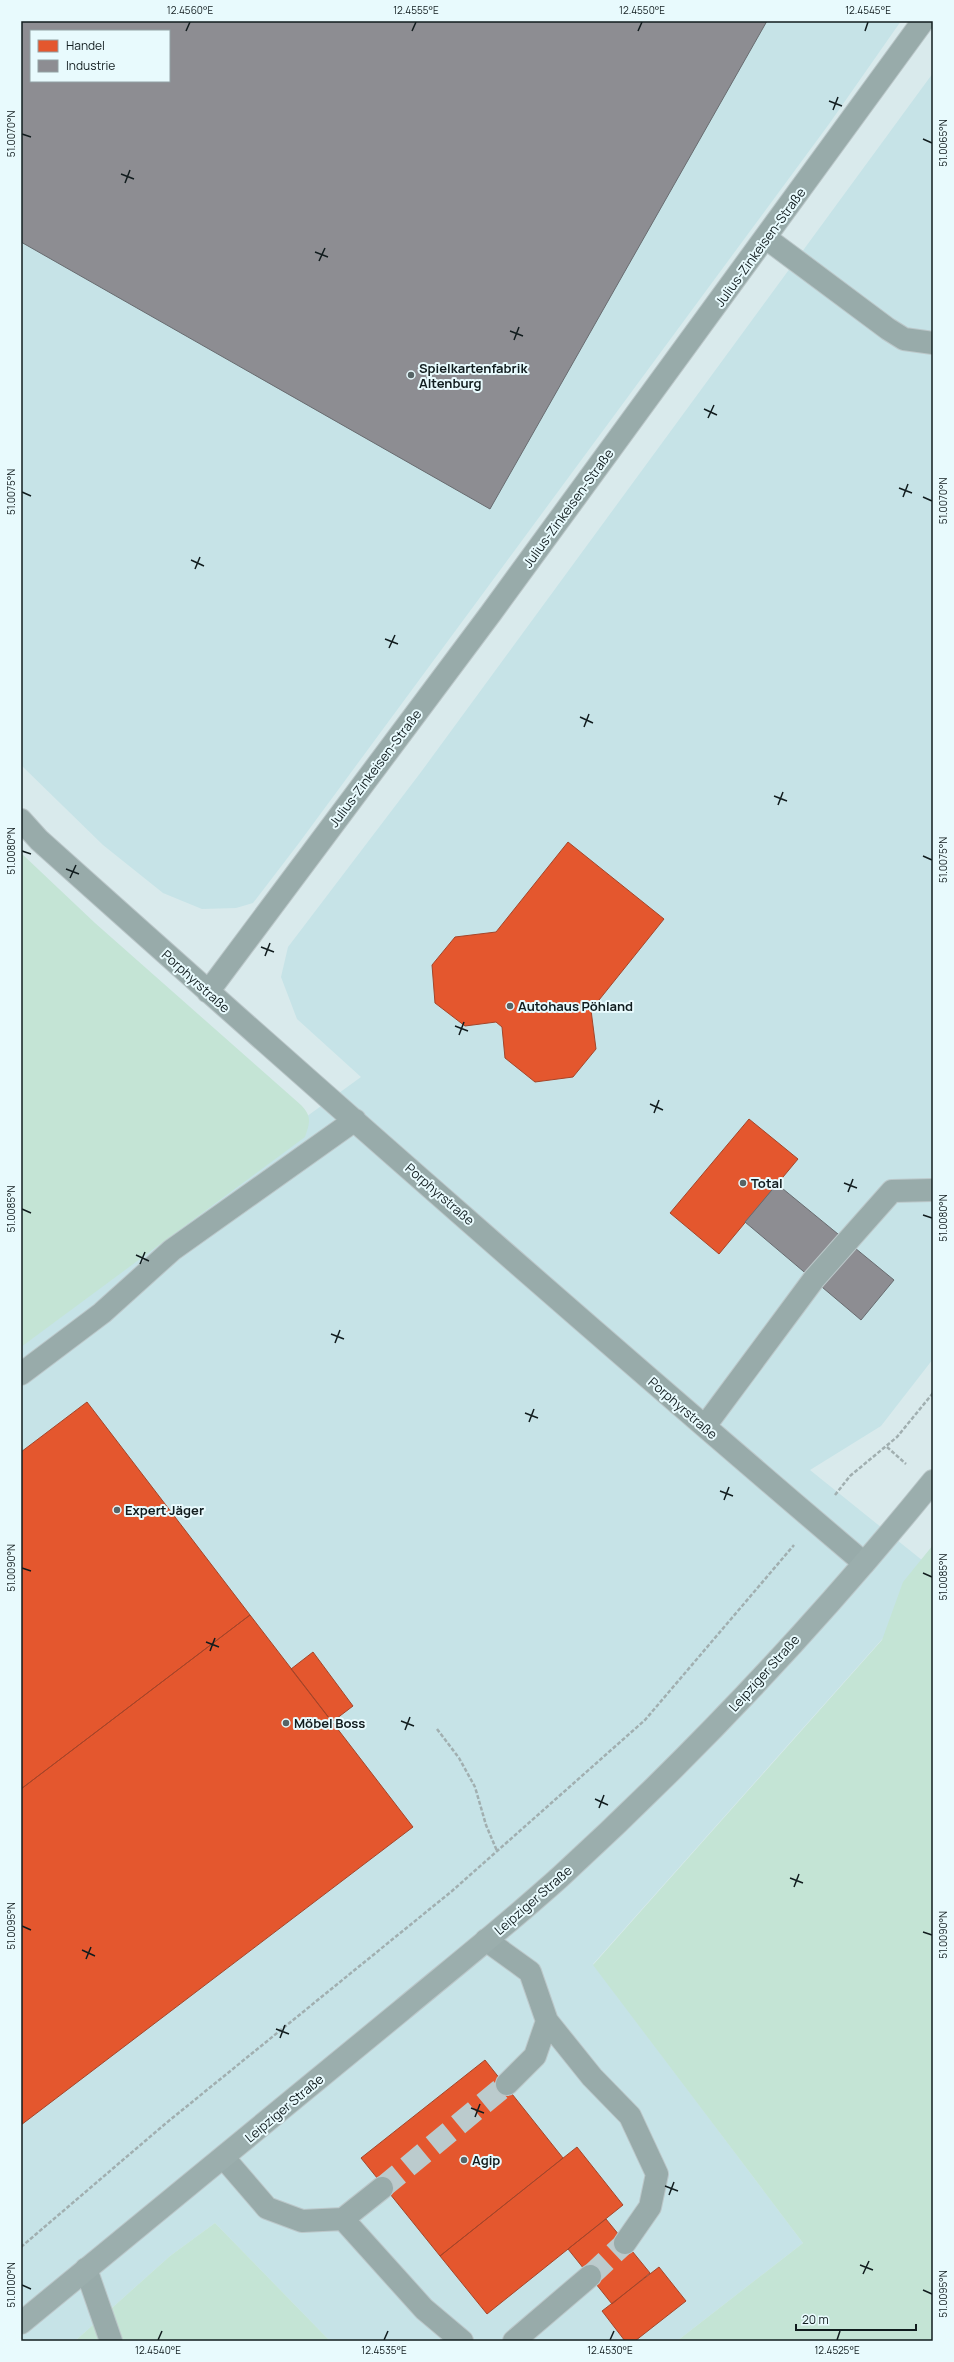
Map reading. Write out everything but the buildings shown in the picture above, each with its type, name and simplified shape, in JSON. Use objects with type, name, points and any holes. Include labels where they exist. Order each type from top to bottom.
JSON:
[{"type":"main road","name":"Leipziger Straße","points":[[21,2324],[86,2269],[224,2158],[486,1940],[618,1823],[724,1717],[864,1563],[933,1481]]},
{"type":"street","name":"Julius-Zinkeisen-Straße","points":[[208,992],[486,620],[924,21]]},
{"type":"street","points":[[766,238],[888,329],[904,339],[933,343]]},
{"type":"street","name":"Porphyrstraße","points":[[21,820],[39,840],[208,992],[864,1563]]},
{"type":"street","points":[[21,1374],[102,1313],[172,1250],[355,1120]]},
{"type":"street","points":[[705,1426],[814,1280],[892,1191],[933,1190]]},
{"type":"street","points":[[486,1940],[530,1972],[546,2021],[592,2077],[630,2116],[657,2174],[650,2207],[625,2243]]},
{"type":"street","points":[[507,2084],[535,2056],[546,2021]]},
{"type":"street","points":[[224,2158],[267,2208],[302,2221],[343,2219],[382,2188]]},
{"type":"street","points":[[343,2219],[424,2309],[462,2341]]},
{"type":"street","points":[[86,2269],[111,2341]]},
{"type":"street","points":[[514,2341],[590,2276]]},
{"type":"path","points":[[21,2247],[165,2124],[452,1891],[645,1720],[814,1521],[850,1476],[897,1437],[933,1393]]},
{"type":"path","points":[[437,1729],[459,1758],[475,1787],[486,1825],[497,1851]]},
{"type":"shaded area","points":[[21,21],[901,21],[829,124],[299,843],[253,903],[236,908],[202,909],[163,893],[103,845],[21,765]]},
{"type":"shaded area","points":[[933,73],[933,1359],[881,1426],[810,1470],[933,1569],[933,1582],[593,1964],[803,2243],[677,2341],[330,2341],[215,2223],[170,2256],[75,2341],[21,2341],[21,1324],[361,1077],[297,1019],[281,977],[288,947],[421,772]]},
{"type":"green space","points":[[21,853],[95,923],[301,1105],[305,1109],[309,1120],[305,1137],[21,1347]]},
{"type":"green space","points":[[933,1545],[933,2341],[677,2341],[803,2243],[593,1965],[882,1640],[903,1582]]},
{"type":"green space","points":[[215,2223],[330,2341],[75,2341],[170,2256]]},
{"type":"tunnel","points":[[382,2188],[507,2084]]},
{"type":"tunnel","points":[[590,2276],[625,2243]]},
{"type":"place","name":"Spielkartenfabrik Altenburg","points":[[411,375]]},
{"type":"place","name":"Autohaus Pöhland","points":[[510,1006]]},
{"type":"place","name":"Total","points":[[743,1183]]},
{"type":"place","name":"Expert Jäger","points":[[117,1510]]},
{"type":"place","name":"Möbel Boss","points":[[286,1723]]},
{"type":"place","name":"Agip","points":[[464,2160]]}]
